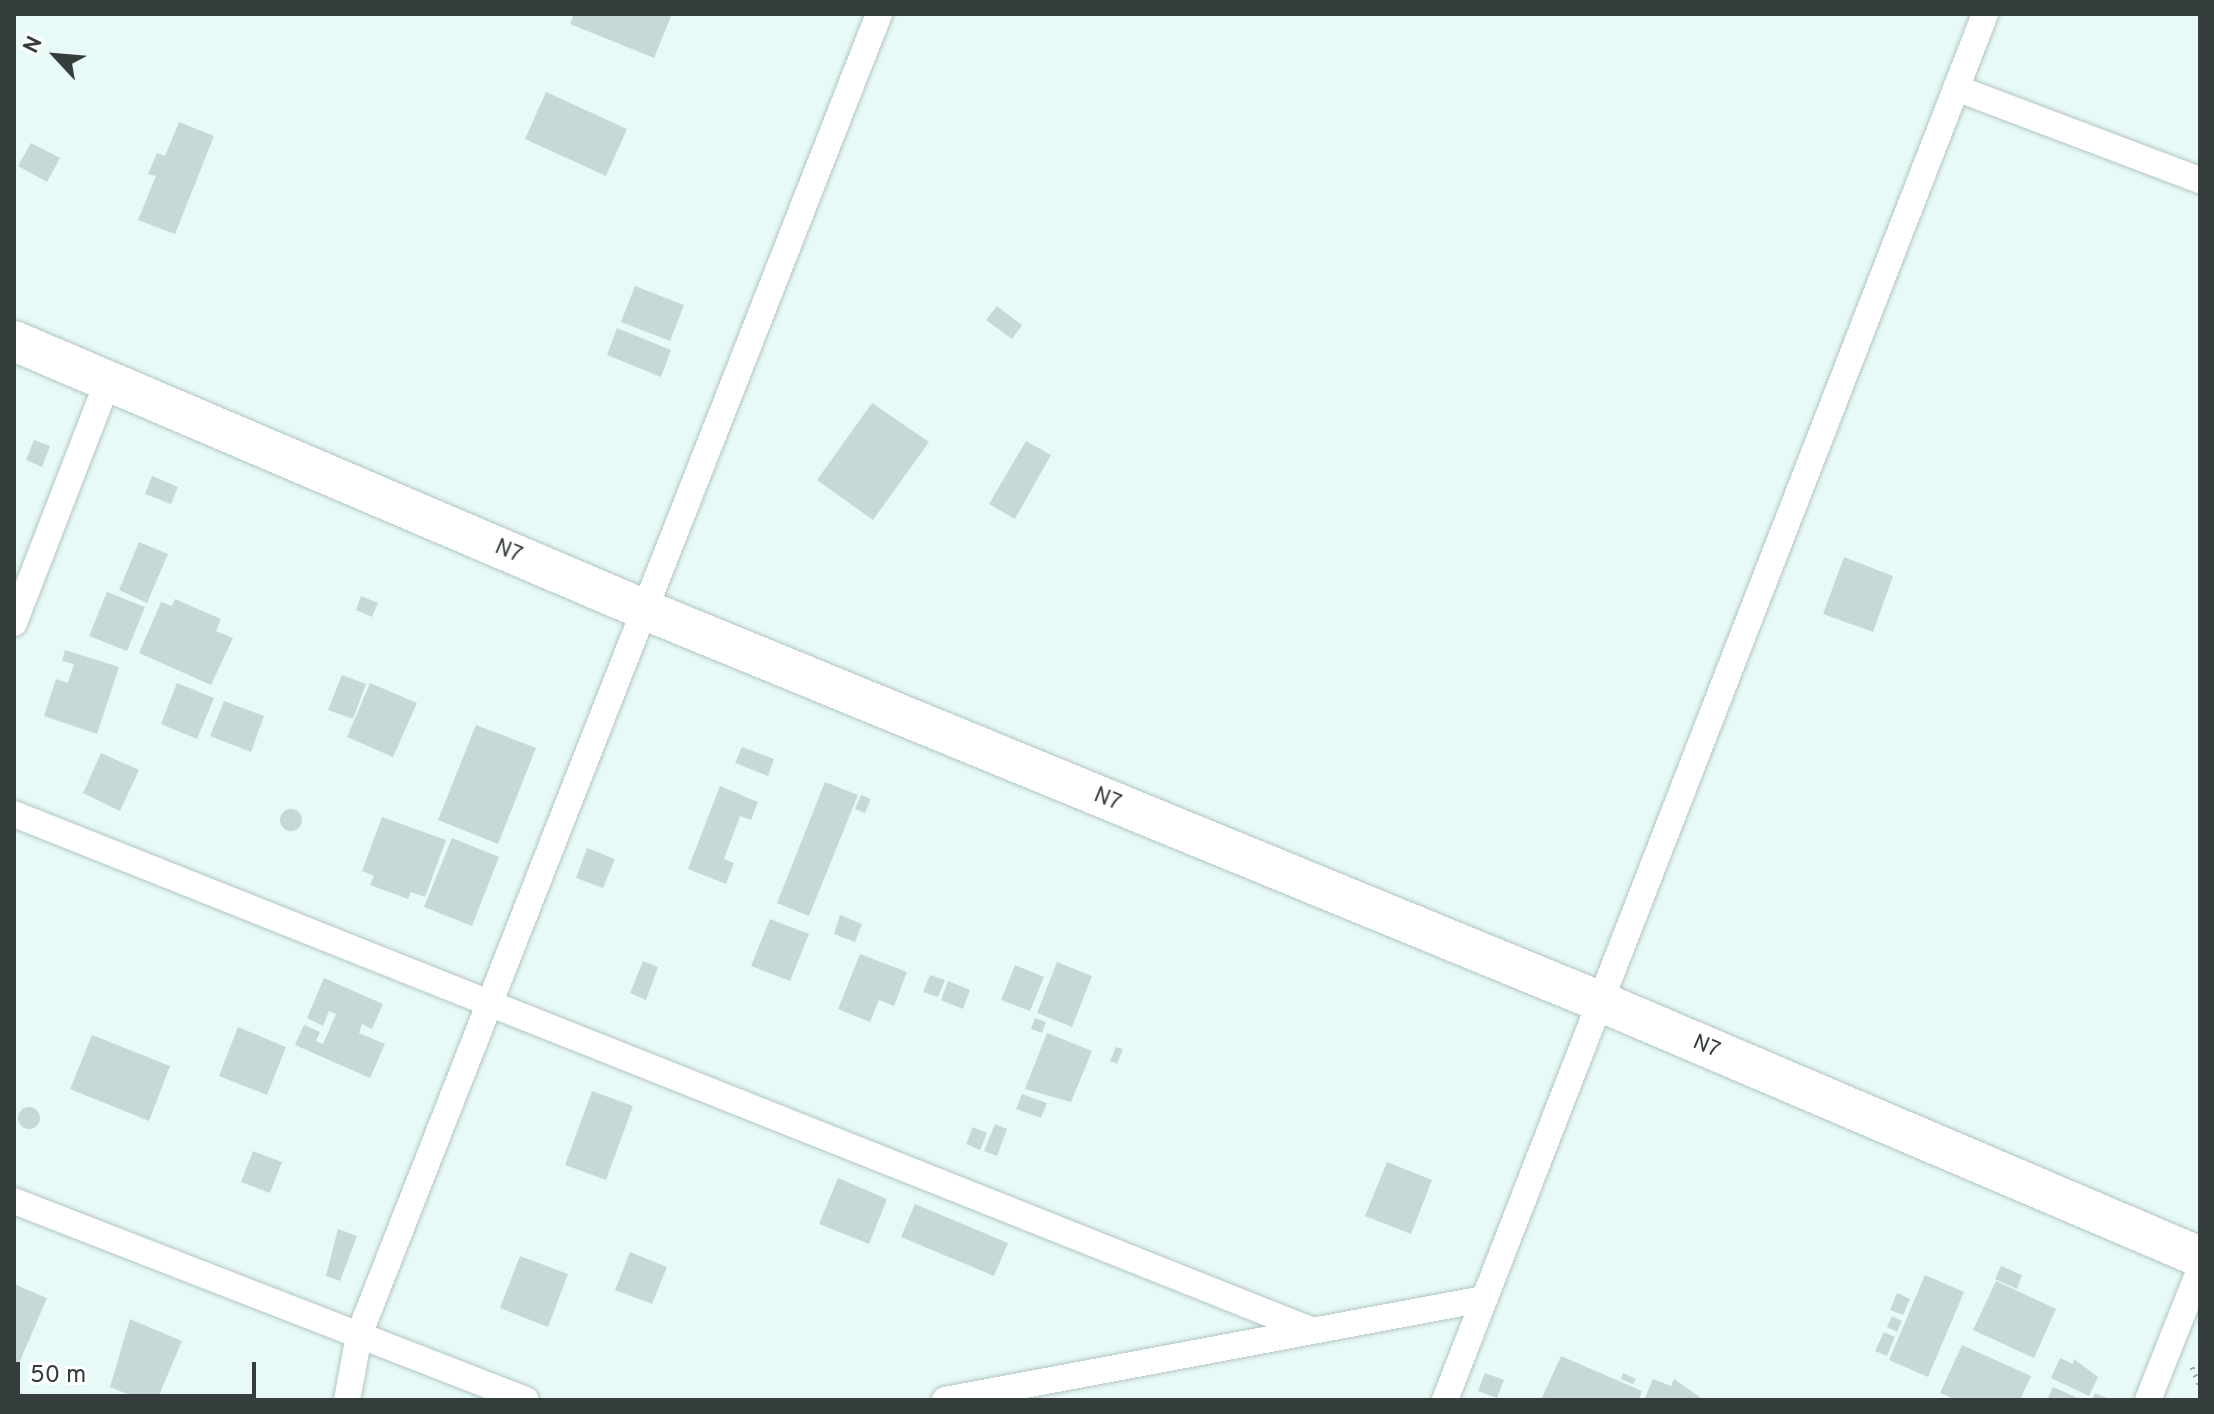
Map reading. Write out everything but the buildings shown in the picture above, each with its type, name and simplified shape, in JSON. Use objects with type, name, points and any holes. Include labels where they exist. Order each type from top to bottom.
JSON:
[{"type":"main road","name":"N7","points":[[14,341],[643,609],[1599,1001],[2200,1257]]},
{"type":"street","points":[[347,1400],[359,1335],[879,14]]},
{"type":"street","points":[[1445,1400],[1985,14]]},
{"type":"street","points":[[1956,88],[2200,180]]},
{"type":"street","points":[[14,623],[108,381]]},
{"type":"street","points":[[14,814],[1313,1331]]},
{"type":"street","points":[[14,1201],[526,1400]]},
{"type":"street","points":[[2148,1400],[2200,1269]]},
{"type":"street","points":[[945,1400],[1483,1299]]}]
